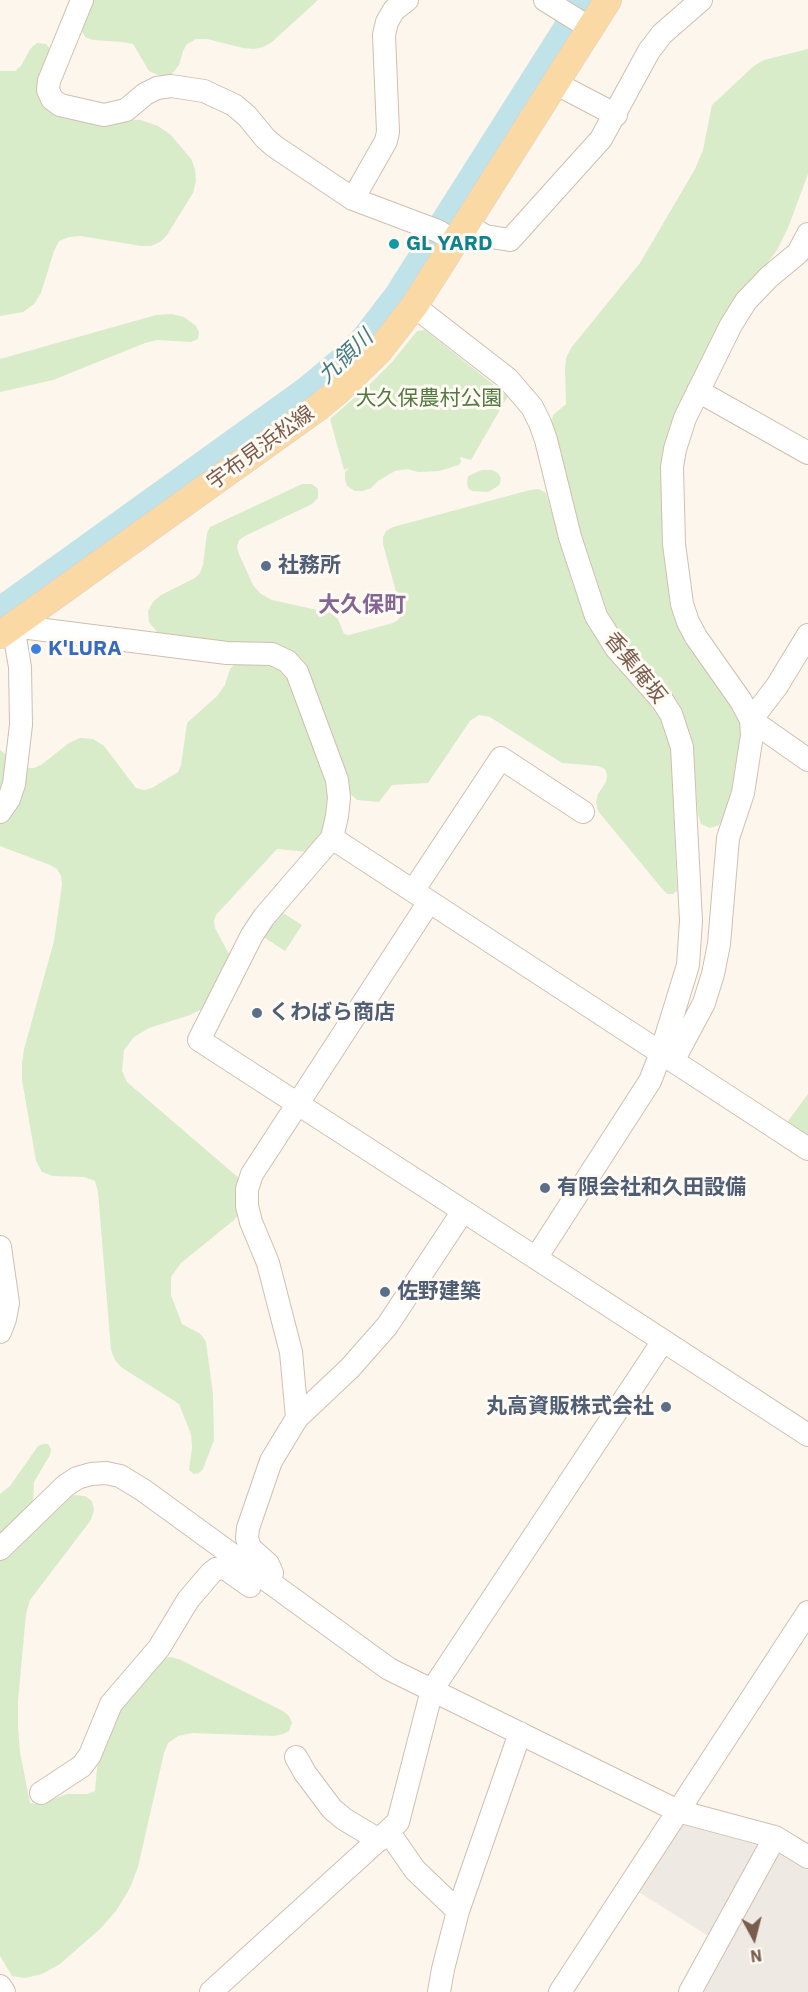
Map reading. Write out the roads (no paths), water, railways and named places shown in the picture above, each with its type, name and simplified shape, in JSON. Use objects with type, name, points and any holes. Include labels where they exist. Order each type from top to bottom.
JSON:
[{"type":"main road","name":"宇布見浜松線","points":[[6,631],[337,392],[379,351],[414,306],[451,233],[555,83],[581,23],[608,0]]},
{"type":"street","points":[[82,0],[49,81],[48,90],[52,99],[60,105],[104,115],[126,110],[145,94],[158,88],[171,86],[204,91],[234,105],[274,146],[353,199],[451,233],[510,240],[601,139],[616,116],[649,51],[662,34],[701,0]]},
{"type":"street","points":[[353,199],[386,141],[388,132],[384,35],[387,22],[394,10],[407,0]]},
{"type":"street","points":[[545,0],[581,23]]},
{"type":"street","points":[[555,83],[616,116]]},
{"type":"street","points":[[536,1258],[650,1081],[704,1003],[713,974],[719,944],[728,838],[743,793],[752,735],[751,720],[741,701],[696,637],[682,604],[674,544],[672,467],[685,418],[731,325],[746,301],[769,277],[798,253],[808,234]]},
{"type":"street","name":"香集庵坂","points":[[414,306],[508,379],[532,407],[546,440],[570,537],[596,616],[616,648],[662,700],[678,730],[684,764],[691,936],[688,965],[667,1057]]},
{"type":"street","points":[[698,391],[808,453]]},
{"type":"street","points":[[0,812],[9,799],[14,784],[21,725],[20,667],[6,631],[227,653],[272,654],[287,661],[297,672],[337,780],[339,798],[332,838],[252,934],[199,1040],[808,1436]]},
{"type":"street","points":[[751,720],[777,686],[808,635]]},
{"type":"street","points":[[751,720],[808,760]]},
{"type":"street","points":[[297,1418],[291,1352],[268,1263],[247,1206],[247,1190],[252,1174],[297,1104],[421,897],[501,758],[583,812]]},
{"type":"street","points":[[332,838],[808,1149]]},
{"type":"street","points":[[41,1793],[70,1774],[86,1760],[98,1738],[111,1704],[159,1648],[188,1600],[211,1573],[222,1568],[229,1570],[256,1591],[270,1583],[273,1574],[268,1564],[250,1548],[247,1538],[248,1528],[271,1461],[297,1418],[350,1368],[387,1326],[463,1211]]},
{"type":"street","points":[[0,1246],[8,1303],[0,1332]]},
{"type":"street","points":[[212,1992],[398,1822],[432,1690],[663,1341]]},
{"type":"street","points":[[0,1550],[65,1486],[77,1478],[91,1473],[120,1476],[143,1490],[389,1669],[678,1811],[775,1837],[808,1857]]},
{"type":"street","points":[[560,1992],[808,1612]]},
{"type":"street","points":[[439,1992],[458,1911],[520,1733]]},
{"type":"street","points":[[296,1757],[332,1809],[344,1820],[383,1836],[458,1911]]},
{"type":"street","points":[[690,1992],[775,1837]]},
{"type":"street","points":[[0,1986],[4,1992]]},
{"type":"waterway","name":"九領川","points":[[0,614],[309,392],[367,340],[400,297],[588,0]]},
{"type":"place","name":"GL YARD","points":[[394,244]]},
{"type":"place","name":"社務所","points":[[266,566]]},
{"type":"place","name":"K'LURA","points":[[36,649]]},
{"type":"place","name":"くわばら商店","points":[[257,1013]]},
{"type":"place","name":"有限会社和久田設備","points":[[545,1188]]},
{"type":"place","name":"佐野建築","points":[[385,1292]]},
{"type":"place","name":"丸高資販株式会社","points":[[666,1407]]},
{"type":"district","name":"大久保町","points":[[362,606]]},
{"type":"park label","name":"大久保農村公園","points":[[429,399]]}]
